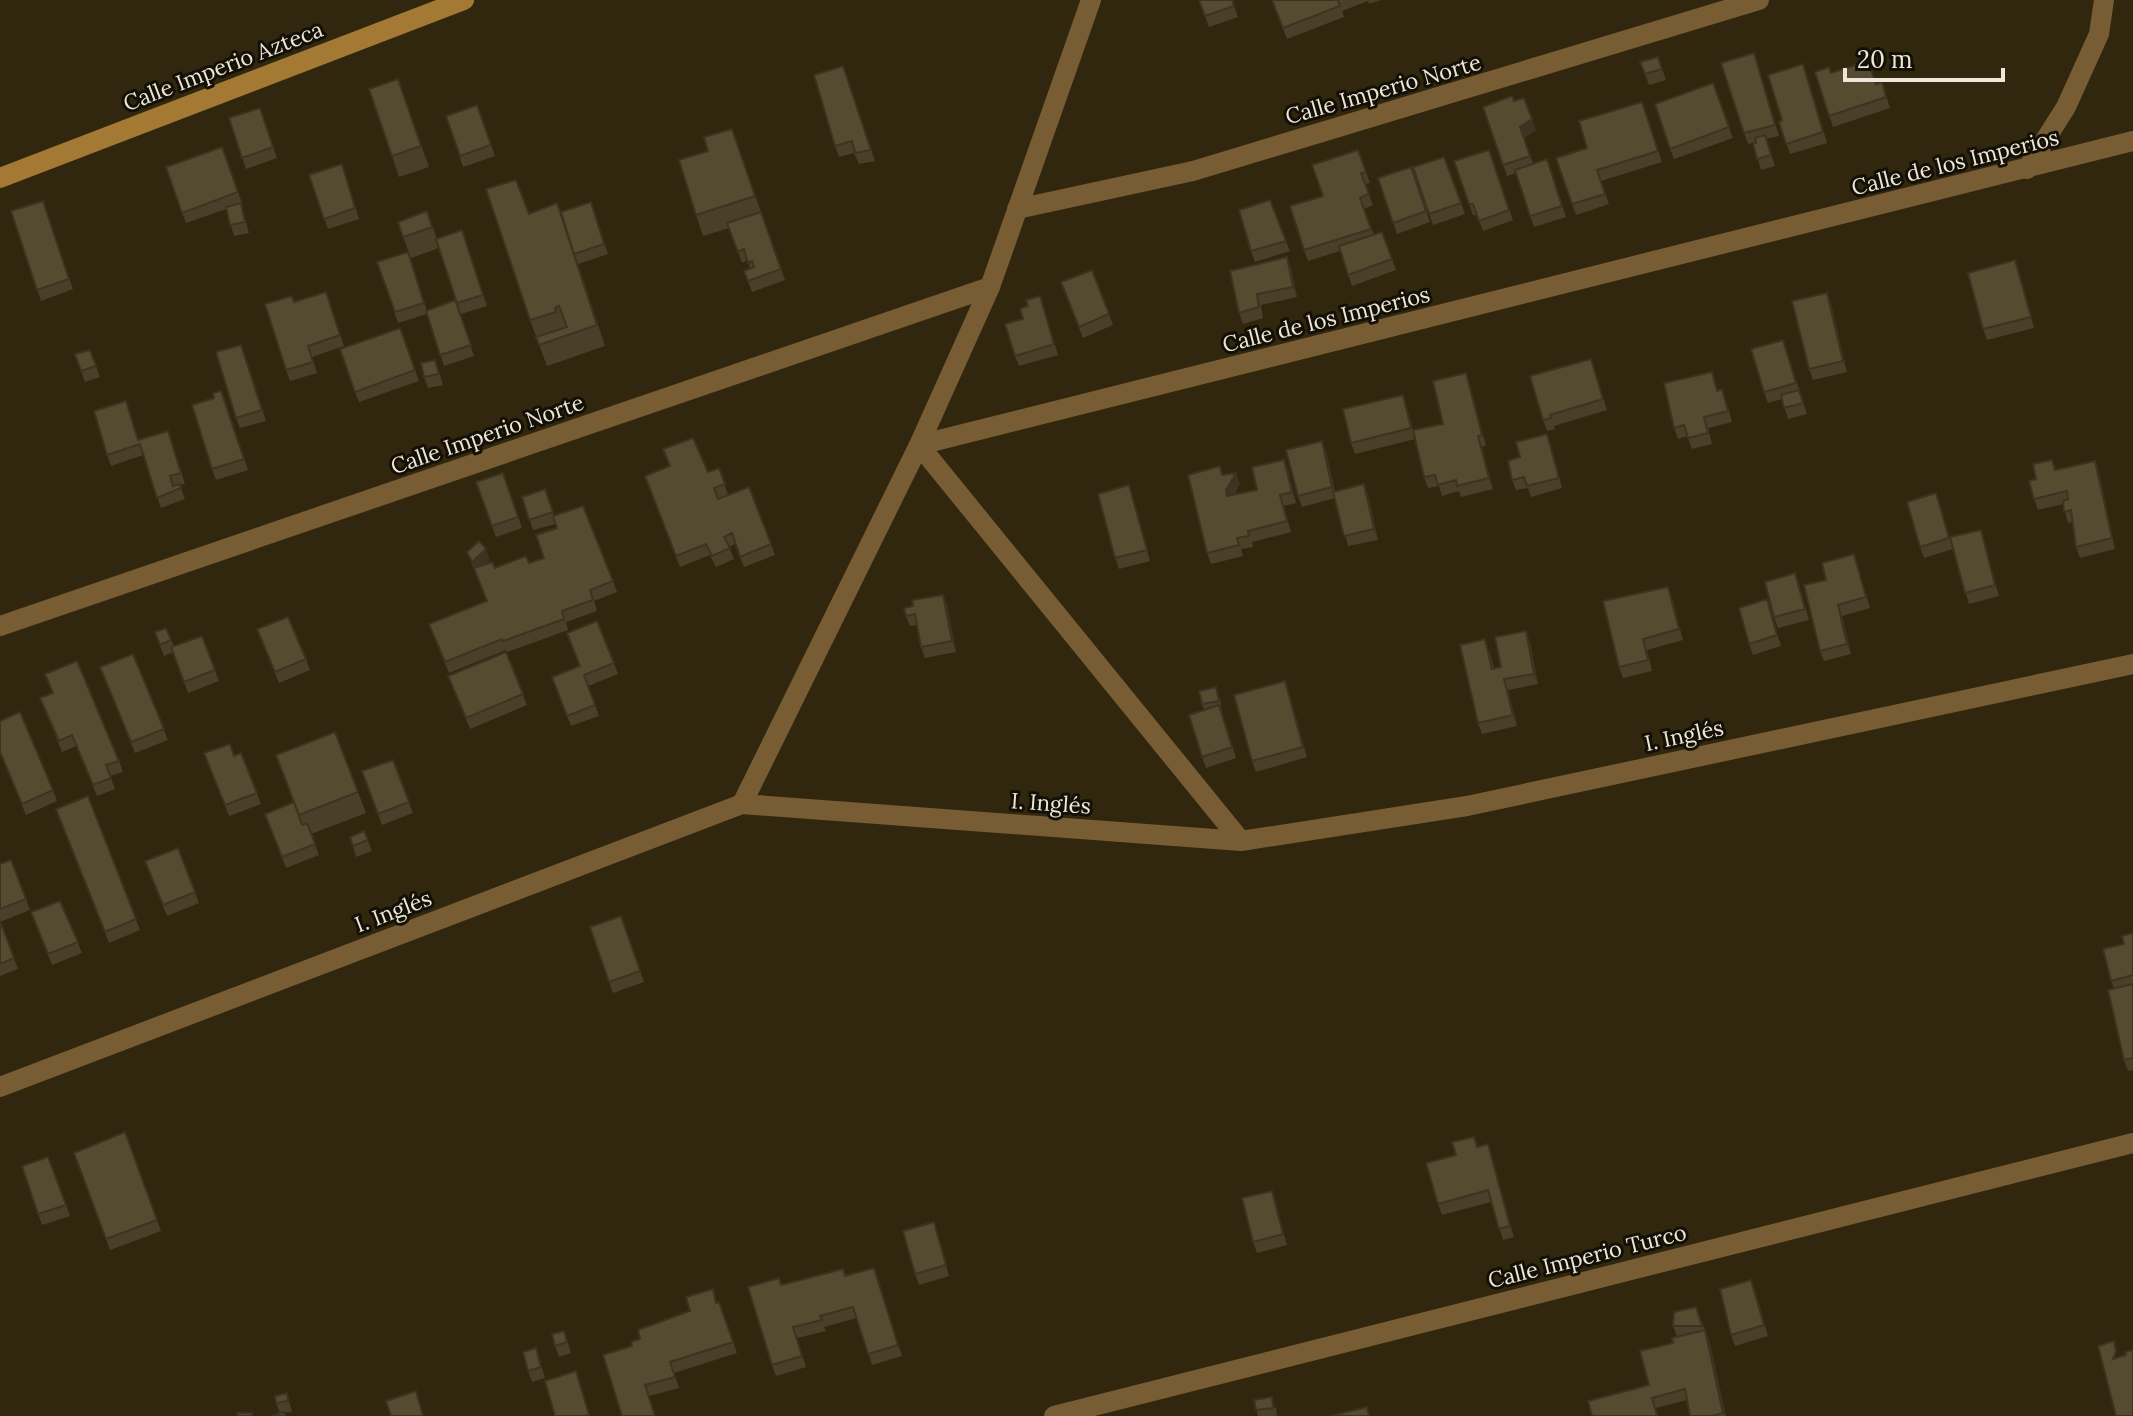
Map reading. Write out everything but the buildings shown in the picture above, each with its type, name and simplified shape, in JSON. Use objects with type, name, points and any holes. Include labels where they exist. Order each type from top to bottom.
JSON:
[{"type":"street","name":"Calle Imperio Azteca","points":[[0,178],[464,0]]},
{"type":"street","points":[[742,804],[919,445],[990,287],[1091,0]]},
{"type":"street","name":"Calle Imperio Norte","points":[[1017,209],[1193,171],[1759,0]]},
{"type":"street","points":[[2027,169],[2066,107],[2099,34],[2104,0]]},
{"type":"street","name":"Calle de los Imperios","points":[[919,445],[2133,141]]},
{"type":"street","name":"Calle Imperio Norte","points":[[0,626],[990,287]]},
{"type":"street","points":[[919,445],[1241,841]]},
{"type":"street","name":"I. Inglés","points":[[0,1087],[742,804],[1241,841],[1467,806],[2133,664]]},
{"type":"street","name":"Calle Imperio Turco","points":[[1054,1416],[2133,1143]]}]
